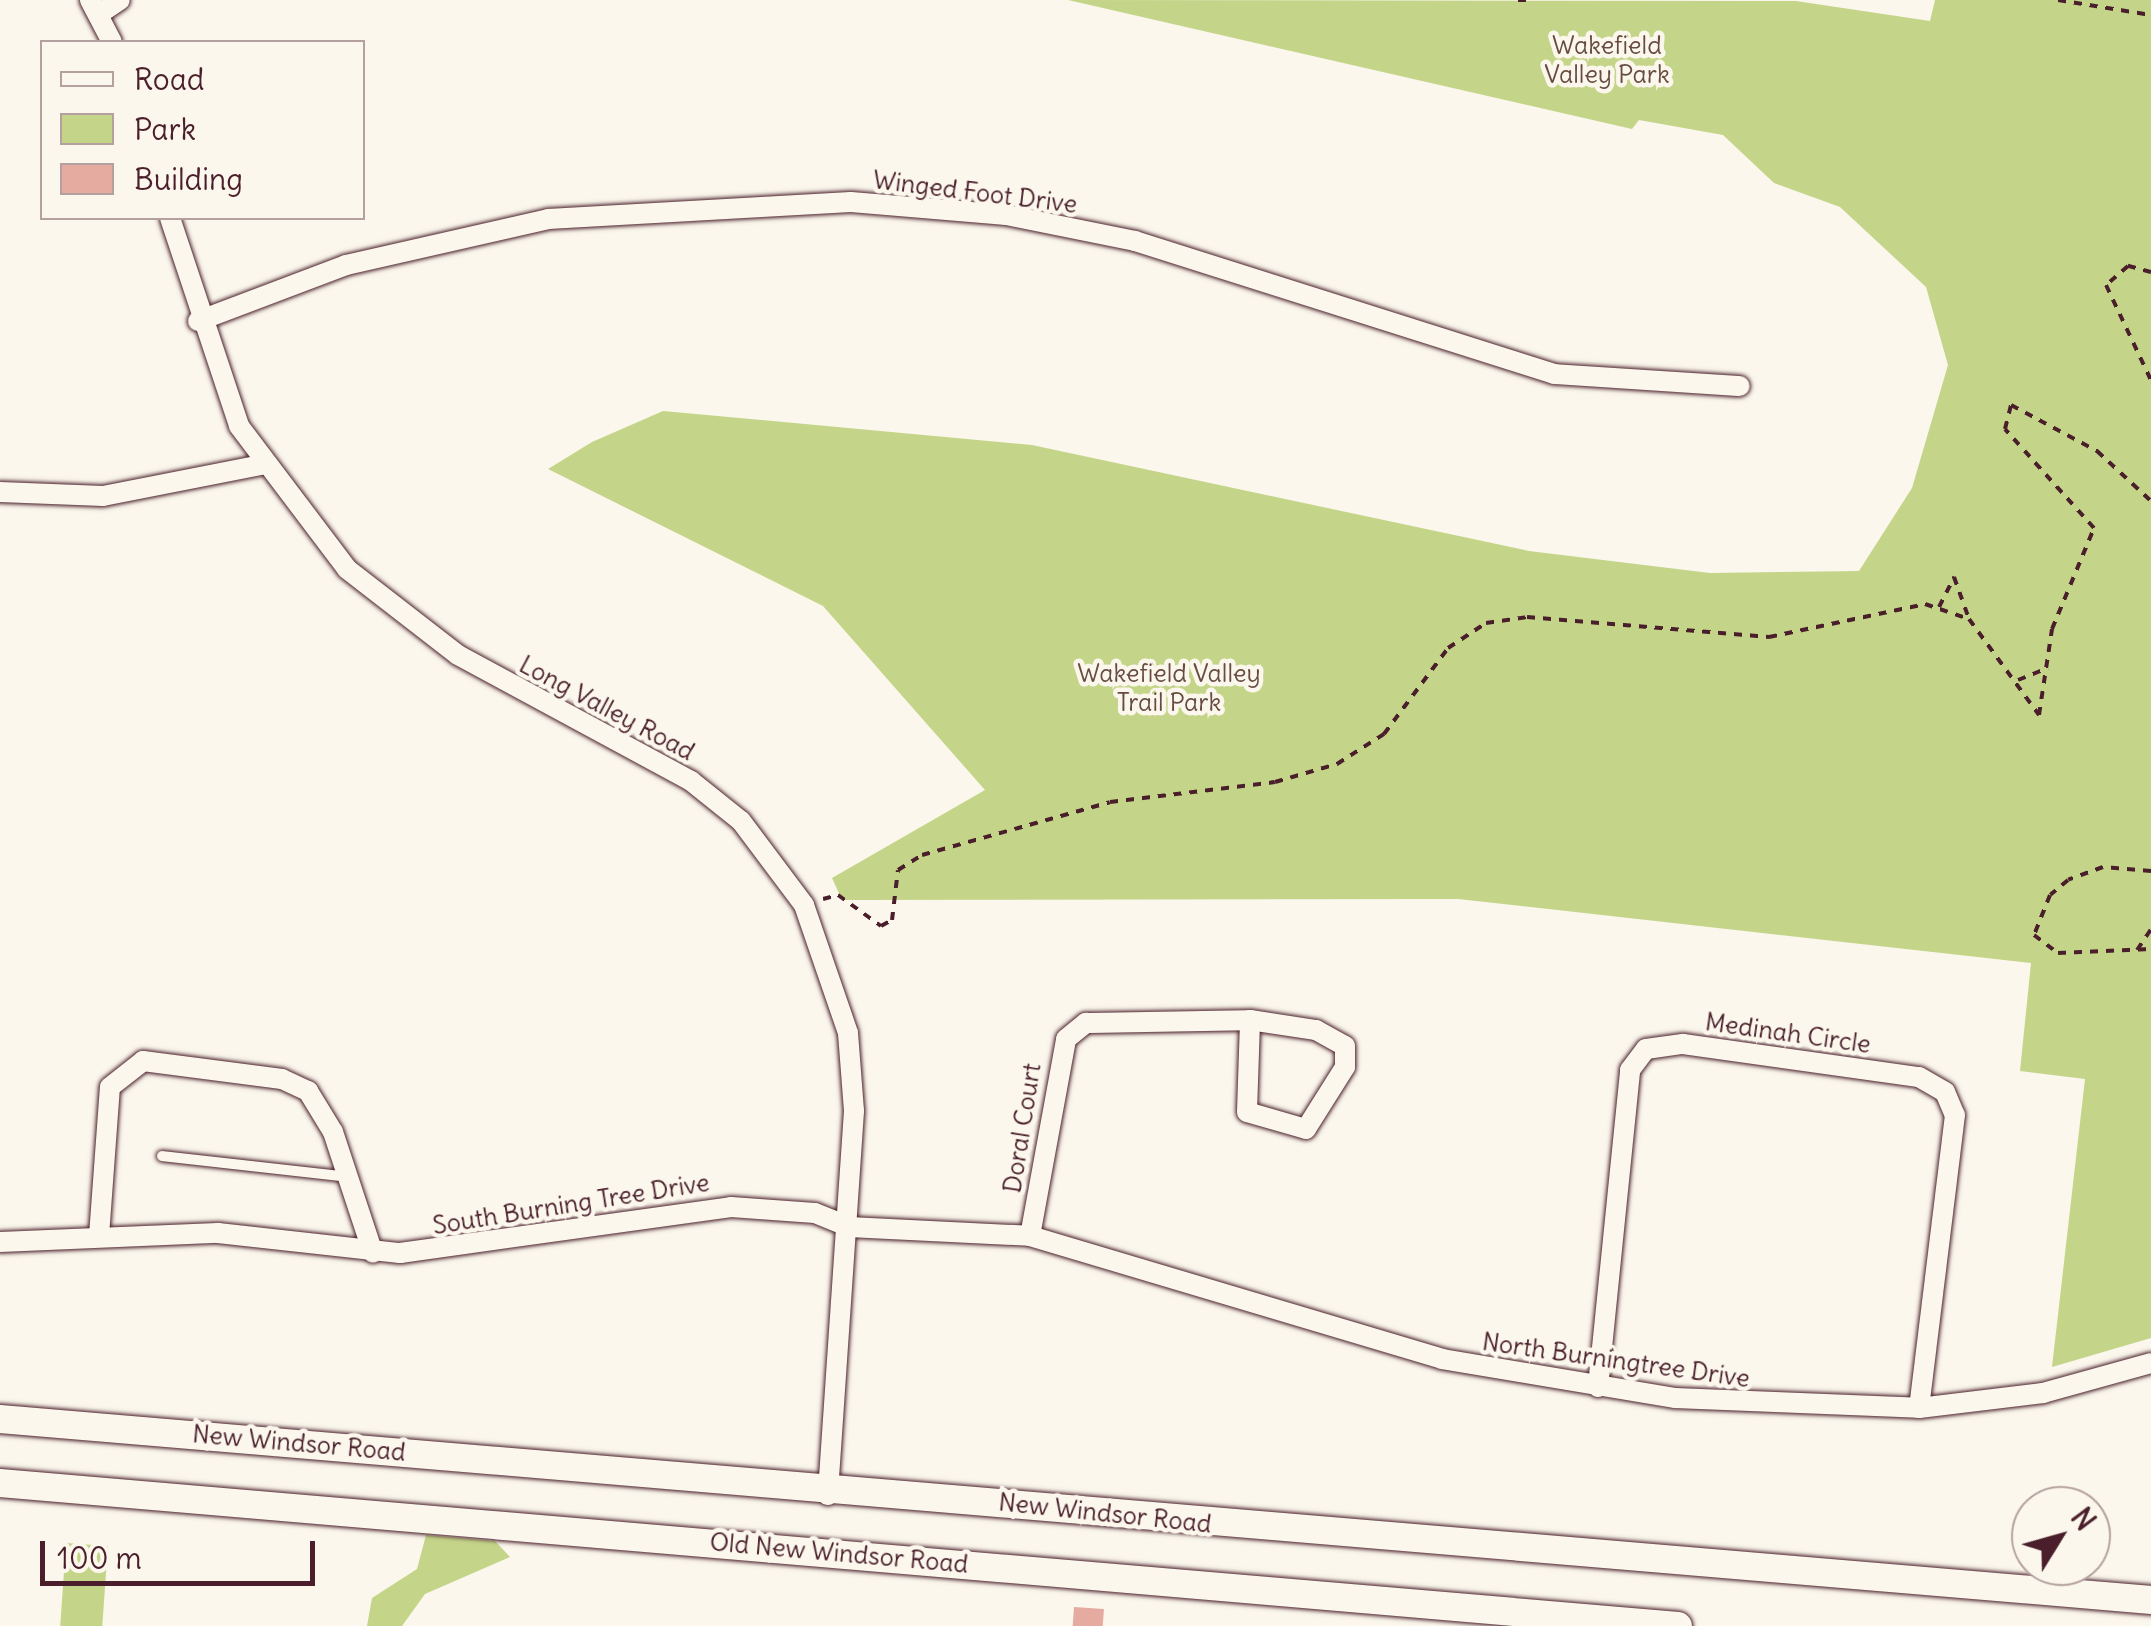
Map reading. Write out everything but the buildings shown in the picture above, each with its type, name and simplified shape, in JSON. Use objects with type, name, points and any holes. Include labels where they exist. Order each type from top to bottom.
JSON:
[{"type":"main road","name":"New Windsor Road","points":[[0,1419],[828,1494],[1060,1504],[2151,1600]]},
{"type":"main road","name":"Old New Windsor Road","points":[[0,1483],[1678,1626]]},
{"type":"street","points":[[111,40],[94,7],[120,0]]},
{"type":"street","name":"Winged Foot Drive","points":[[198,321],[346,265],[548,219],[850,202],[1006,216],[1134,242],[1554,374],[1740,386]]},
{"type":"street","name":"Long Valley Road","points":[[171,220],[198,321],[261,466],[377,596],[486,671],[691,781],[741,822],[804,904],[848,1034],[849,1227],[828,1494]]},
{"type":"street","points":[[0,492],[103,496],[261,466]]},
{"type":"street","name":"Doral Court","points":[[1030,1236],[1066,1039],[1086,1023],[1250,1020],[1316,1030],[1350,1055],[1306,1129],[1247,1112],[1250,1020]]},
{"type":"street","name":"Medinah Circle","points":[[1598,1387],[1630,1070],[1646,1049],[1672,1043],[1919,1077],[1945,1092],[1954,1115],[1919,1408]]},
{"type":"street","points":[[100,1236],[110,1087],[143,1061],[299,1085],[318,1105],[350,1177],[373,1253]]},
{"type":"street","name":"South Burning Tree Drive","points":[[0,1242],[218,1233],[373,1253],[475,1247],[700,1207],[816,1213],[849,1227]]},
{"type":"street","name":"North Burningtree Drive","points":[[849,1227],[1030,1236],[1442,1359],[1598,1387],[1806,1408],[1919,1408],[2043,1393],[2151,1363]]},
{"type":"lane","points":[[162,1156],[350,1177]]},
{"type":"path","points":[[1518,0],[1532,0]]},
{"type":"path","points":[[2058,0],[2151,15]]},
{"type":"path","points":[[2151,272],[2128,266],[2106,285],[2117,320],[2151,380]]},
{"type":"path","points":[[1939,607],[1954,576],[1970,619],[2039,715],[2052,630],[2094,528],[2005,429],[2011,405],[2097,451],[2151,500]]},
{"type":"path","points":[[804,904],[838,895],[881,926],[892,920],[898,870],[922,856],[1110,802],[1275,782],[1337,764],[1384,734],[1448,648],[1486,622],[1527,618],[1769,637],[1939,607],[1970,619]]},
{"type":"path","points":[[2015,680],[2048,668]]},
{"type":"path","points":[[2151,871],[2103,868],[2068,880],[2050,894],[2034,935],[2058,952],[2151,949]]},
{"type":"path","points":[[2138,950],[2151,929]]},
{"type":"green space","name":"Wakefield Valley Trail Park","points":[[1068,0],[1796,1],[1930,21],[1935,0],[2151,0],[2151,1338],[2052,1367],[2085,1079],[2020,1071],[2031,963],[1458,899],[842,900],[832,878],[985,790],[823,606],[548,469],[592,442],[663,411],[1032,445],[1529,551],[1710,573],[1859,571],[1912,488],[1948,365],[1926,287],[1840,207],[1774,183],[1723,135],[1639,120],[1632,129]]},
{"type":"green space","points":[[426,1535],[495,1541],[510,1557],[425,1594],[402,1626],[367,1626],[372,1598],[417,1569]]},
{"type":"green space","points":[[66,1543],[108,1546],[102,1626],[60,1626]]},
{"type":"park label","name":"Wakefield Valley Park","points":[[1607,60]]}]
